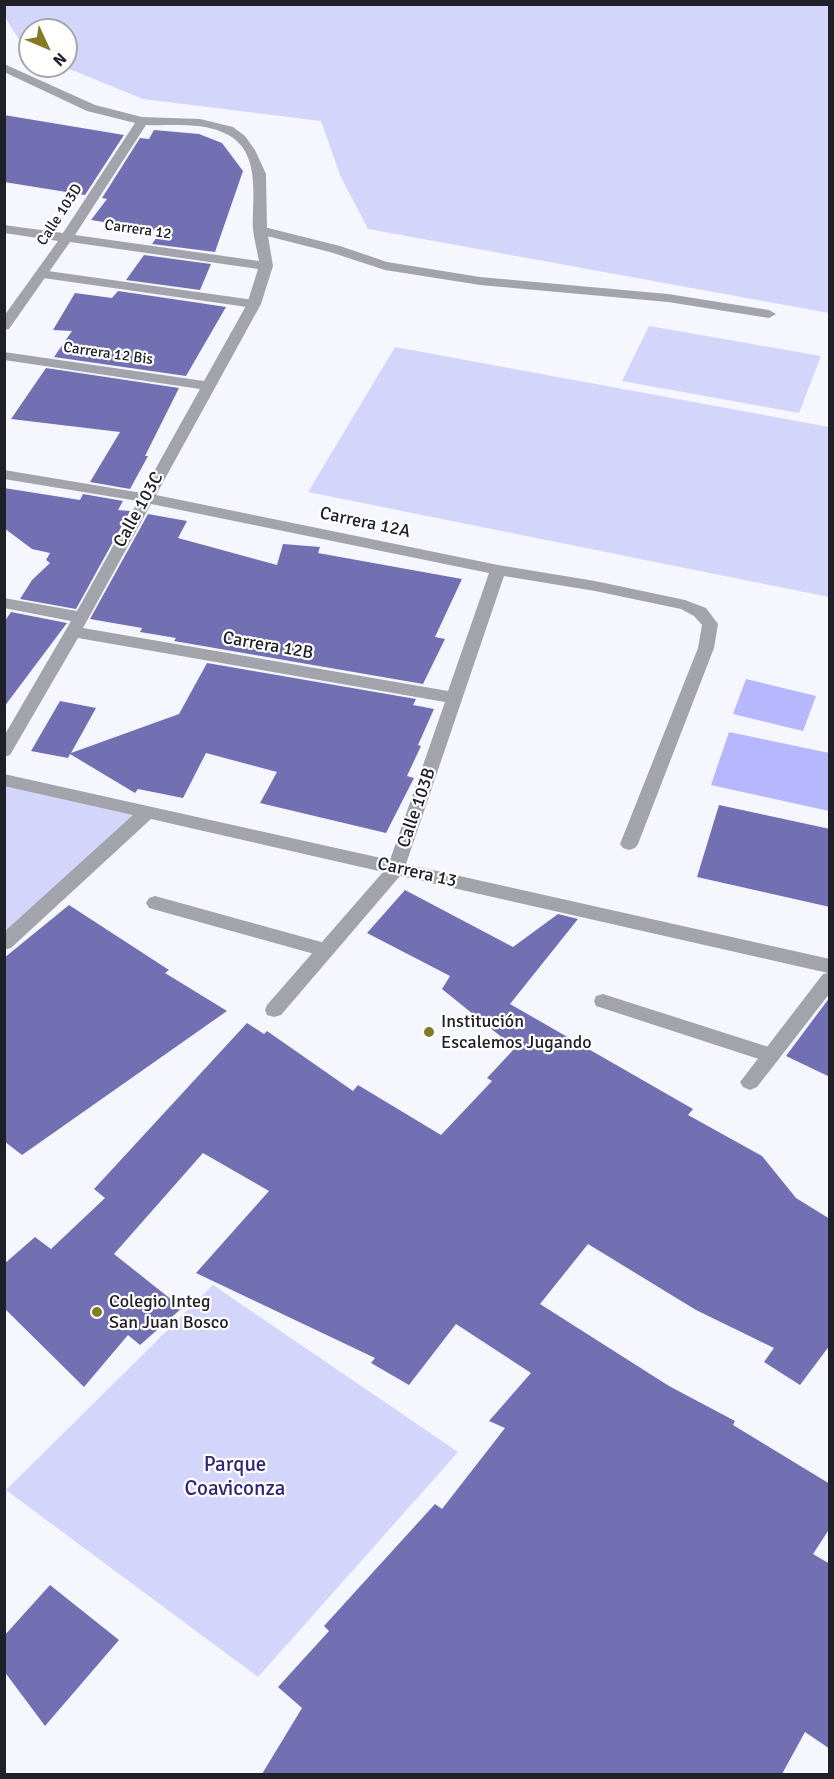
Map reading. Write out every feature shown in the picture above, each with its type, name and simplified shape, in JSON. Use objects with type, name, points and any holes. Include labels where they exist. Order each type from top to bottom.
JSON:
[{"type":"street","points":[[4,67],[91,108],[142,121],[200,123],[229,130],[252,153],[260,174],[260,230],[266,266]]},
{"type":"street","name":"Calle 103D","points":[[4,326],[67,237],[142,121]]},
{"type":"street","name":"Carrera 12","points":[[4,229],[266,266]]},
{"type":"street","points":[[260,230],[335,249],[385,266],[480,281],[668,298],[769,314]]},
{"type":"street","name":"Calle 103C","points":[[4,751],[77,625],[254,304],[266,266]]},
{"type":"street","points":[[41,274],[254,304]]},
{"type":"street","name":"Carrera 12 Bis","points":[[4,356],[207,386]]},
{"type":"street","name":"Carrera 12A","points":[[4,474],[146,498],[498,570],[595,586],[685,605],[700,612],[710,624],[706,648],[629,844]]},
{"type":"street","name":"Calle 103B","points":[[274,1010],[396,868],[498,570]]},
{"type":"street","name":"Carrera 12B","points":[[4,603],[77,625],[455,698]]},
{"type":"street","name":"Carrera 13","points":[[4,780],[830,966]]},
{"type":"street","points":[[4,943],[148,812]]},
{"type":"street","points":[[155,903],[325,950]]},
{"type":"street","points":[[750,1082],[830,979]]},
{"type":"street","points":[[603,1001],[771,1055]]},
{"type":"green space","points":[[5,4],[829,5],[829,313],[368,229],[340,175],[321,121],[143,99],[78,73],[78,18],[18,18],[18,38],[5,17]]},
{"type":"green space","points":[[649,326],[821,356],[799,413],[622,381]]},
{"type":"green space","points":[[395,347],[829,427],[829,597],[308,492]]},
{"type":"green space","points":[[5,777],[148,812],[5,938]]},
{"type":"green space","name":"Parque Coaviconza","points":[[213,1285],[458,1452],[258,1677],[6,1490]]},
{"type":"water","points":[[746,679],[816,696],[803,731],[733,714]]},
{"type":"water","points":[[729,732],[829,753],[829,811],[711,785]]},
{"type":"building","points":[[4,115],[124,135],[85,195],[4,182]]},
{"type":"building","points":[[154,130],[199,134],[222,143],[243,171],[215,252],[152,244],[161,231],[91,220],[107,199],[102,198],[140,138],[149,139]]},
{"type":"building","points":[[144,255],[211,264],[200,290],[126,280]]},
{"type":"building","points":[[118,291],[226,307],[186,376],[54,357],[72,331],[53,330],[75,293],[112,298]]},
{"type":"building","points":[[46,368],[179,388],[130,489],[90,482],[120,432],[11,419]]},
{"type":"building","points":[[4,488],[80,500],[83,494],[123,501],[118,510],[130,511],[76,609],[20,599],[32,580],[50,563],[46,560],[50,553],[32,549],[4,528]]},
{"type":"building","points":[[148,514],[187,521],[178,538],[277,565],[283,544],[320,547],[318,553],[462,579],[435,637],[445,639],[423,684],[174,641],[176,638],[140,632],[142,628],[90,619]]},
{"type":"building","points":[[11,612],[67,623],[4,707],[4,622]]},
{"type":"building","points":[[207,663],[416,699],[413,705],[434,709],[407,776],[414,778],[386,833],[260,803],[277,772],[206,753],[183,798],[138,789],[135,793],[70,754],[68,758],[31,751],[60,701],[96,708],[71,753],[179,714]]},
{"type":"building","points":[[719,805],[830,829],[830,907],[697,877]]},
{"type":"building","points":[[405,890],[513,947],[558,914],[578,919],[510,1004],[693,1109],[688,1115],[762,1156],[796,1198],[830,1219],[830,1345],[800,1385],[764,1362],[774,1348],[696,1310],[588,1244],[540,1304],[669,1386],[735,1421],[733,1425],[830,1484],[830,1528],[813,1554],[830,1564],[830,1749],[805,1732],[782,1774],[262,1774],[302,1708],[278,1687],[329,1631],[324,1626],[435,1504],[442,1509],[505,1428],[489,1421],[531,1373],[456,1324],[409,1385],[371,1363],[375,1358],[196,1273],[269,1191],[203,1153],[114,1254],[182,1308],[140,1345],[128,1335],[84,1387],[4,1308],[4,1264],[35,1237],[51,1249],[105,1198],[94,1189],[247,1023],[264,1034],[267,1031],[353,1091],[358,1085],[441,1135],[492,1081],[487,1078],[515,1048],[442,989],[450,976],[367,933]]},
{"type":"building","points":[[69,905],[169,970],[165,973],[227,1011],[22,1155],[4,1141],[4,958]]},
{"type":"building","points":[[830,997],[830,1077],[786,1056]]},
{"type":"building","points":[[50,1585],[119,1640],[45,1726],[4,1671],[4,1636]]},
{"type":"place","name":"Institución Escalemos Jugando","points":[[429,1032]]},
{"type":"place","name":"Colegio Integ San Juan Bosco","points":[[97,1312]]}]
